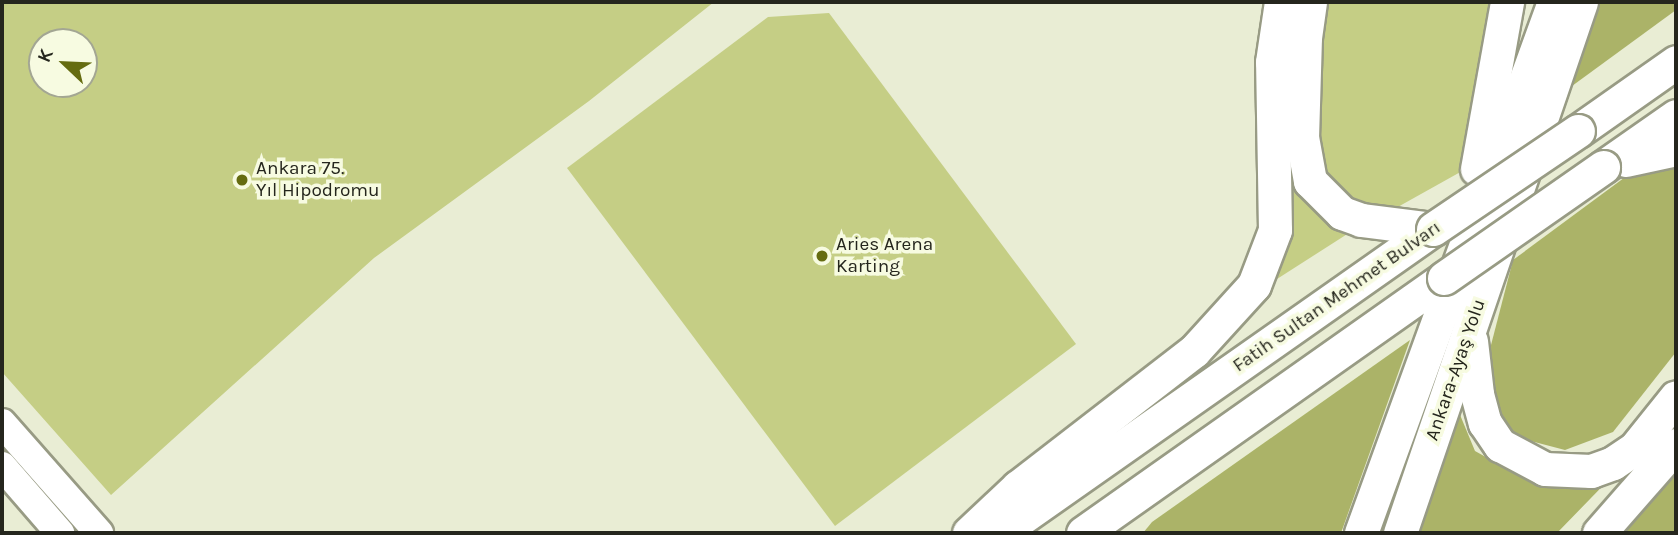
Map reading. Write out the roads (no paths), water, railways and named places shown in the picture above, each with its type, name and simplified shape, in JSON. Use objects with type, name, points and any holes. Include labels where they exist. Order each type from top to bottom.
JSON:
[{"type":"highway","points":[[969,533],[1018,487],[1194,351],[1254,285],[1275,230],[1272,62],[1281,2]]},
{"type":"highway","points":[[1310,2],[1304,37],[1303,137],[1310,181],[1342,213],[1433,229]]},
{"type":"highway","points":[[1466,237],[1507,2]]},
{"type":"highway","points":[[1524,86],[1541,2]]},
{"type":"highway","points":[[1349,533],[1466,237],[1554,2]]},
{"type":"highway","name":"Ankara-Ayaş Yolu","points":[[1400,533],[1581,2]]},
{"type":"highway","name":"Fatih Sultan Mehmet Bulvarı","points":[[1000,533],[1676,62]]},
{"type":"highway","points":[[1083,533],[1676,116]]},
{"type":"highway","points":[[1604,167],[1676,149]]},
{"type":"highway","name":"Ankara-Ayaş Yolu","points":[[1361,533],[1466,237]]},
{"type":"highway","points":[[1470,331],[1476,394],[1485,423],[1500,444],[1545,469],[1591,471],[1613,463],[1635,448],[1676,397]]},
{"type":"highway","points":[[1599,533],[1676,445]]},
{"type":"highway","points":[[1124,533],[1173,470]]},
{"type":"main road","points":[[2,423],[99,533]]},
{"type":"main road","points":[[2,466],[60,533]]},
{"type":"place","name":"Ankara 75. Yıl Hipodromu","points":[[242,180]]},
{"type":"place","name":"Aries Arena Karting","points":[[822,256]]}]
